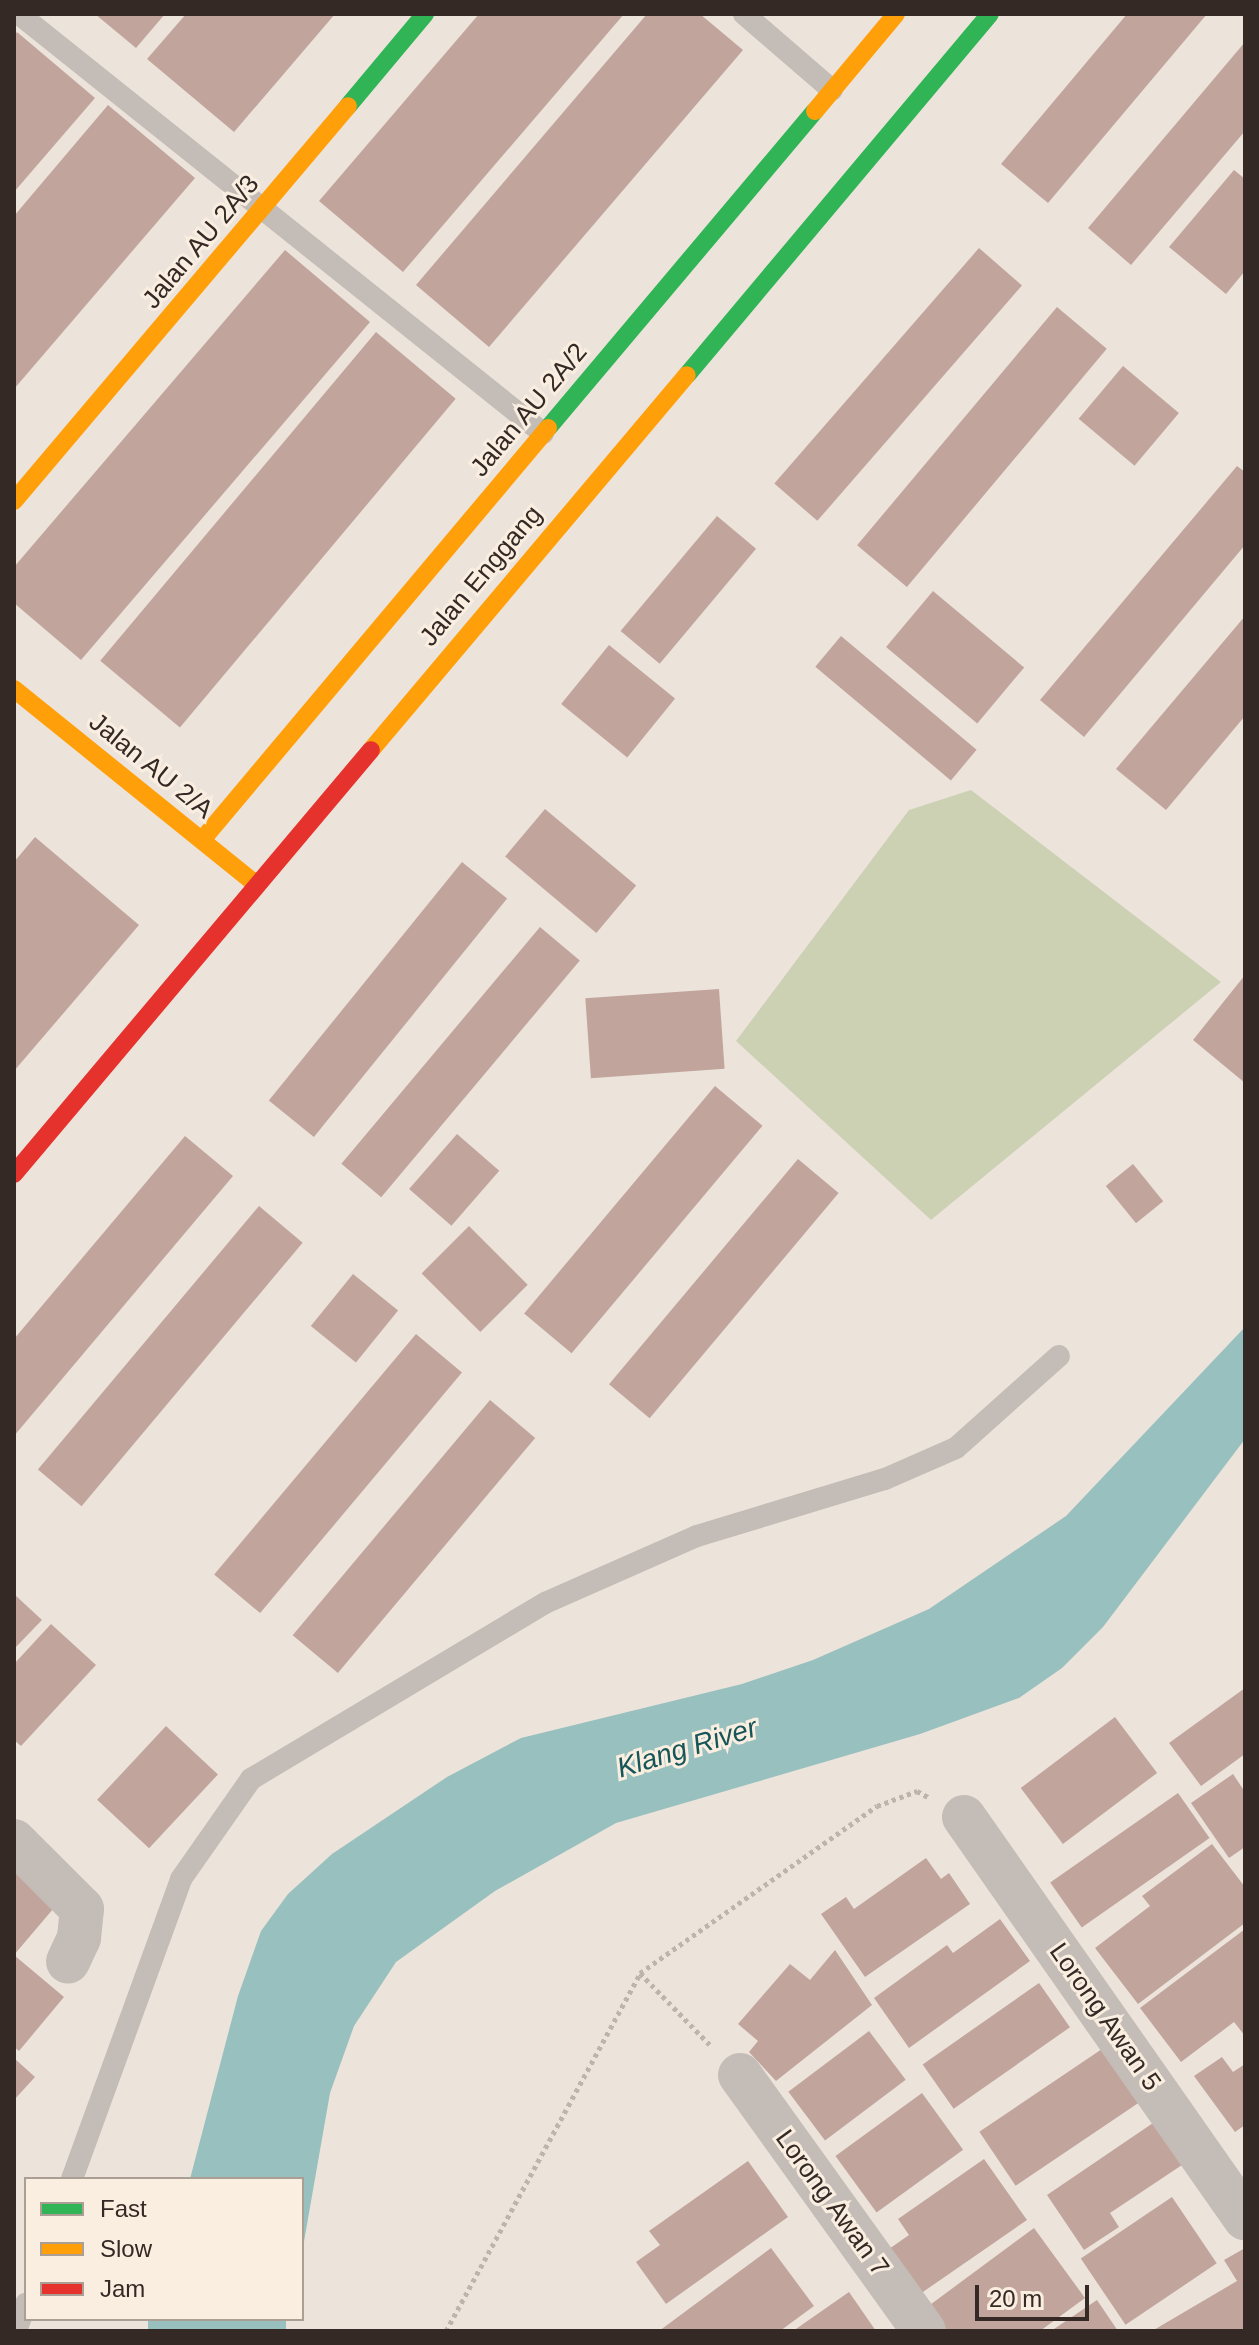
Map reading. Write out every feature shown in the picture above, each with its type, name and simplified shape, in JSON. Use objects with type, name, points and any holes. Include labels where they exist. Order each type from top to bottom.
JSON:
[{"type":"street","name":"Jalan AU 2A/3","points":[[14,501],[425,14]]},
{"type":"street","name":"Jalan AU 2A/2","points":[[202,840],[896,14]]},
{"type":"street","name":"Jalan Enggang","points":[[14,1174],[990,14]]},
{"type":"street","name":"Jalan AU 2/A","points":[[14,689],[256,884]]},
{"type":"street","name":"Lorong Awan 5","points":[[964,1817],[1245,2218]]},
{"type":"street","points":[[14,1841],[82,1909],[79,1938],[68,1962]]},
{"type":"street","name":"Lorong Awan 7","points":[[740,2075],[924,2331]]},
{"type":"lane","points":[[19,14],[543,433]]},
{"type":"lane","points":[[744,14],[832,90]]},
{"type":"lane","points":[[73,2177],[181,1879],[251,1779],[545,1603],[697,1536],[885,1479],[956,1448],[1059,1356]]},
{"type":"lane","points":[[16,2331],[24,2309]]},
{"type":"path","points":[[446,2331],[640,1973],[877,1806],[917,1791],[964,1817]]},
{"type":"path","points":[[640,1973],[740,2075]]},
{"type":"green space","points":[[971,790],[1221,982],[931,1220],[736,1041],[909,810]]},
{"type":"water","name":"Klang River","points":[[1245,1327],[1245,1439],[1103,1627],[1062,1668],[1019,1698],[920,1734],[616,1823],[495,1891],[396,1962],[354,2026],[330,2093],[304,2242],[304,2177],[191,2177],[238,1996],[261,1931],[288,1894],[332,1854],[447,1777],[521,1738],[742,1684],[813,1660],[929,1609],[1066,1516]]},
{"type":"water","points":[[148,2321],[286,2321],[286,2331],[148,2331]]},
{"type":"building","points":[[95,14],[165,14],[136,48]]},
{"type":"building","points":[[186,14],[335,14],[234,132],[147,59]]},
{"type":"building","points":[[479,14],[624,14],[403,272],[319,201]]},
{"type":"building","points":[[647,14],[700,14],[743,50],[489,347],[416,285]]},
{"type":"building","points":[[1127,14],[1207,14],[1048,203],[1001,164]]},
{"type":"building","points":[[17,32],[95,98],[14,192],[14,36]]},
{"type":"building","points":[[1245,42],[1245,131],[1131,265],[1088,228]]},
{"type":"building","points":[[108,105],[195,178],[14,389],[14,216]]},
{"type":"building","points":[[1234,170],[1245,179],[1245,271],[1226,294],[1169,247]]},
{"type":"building","points":[[979,248],[1022,285],[817,521],[774,483]]},
{"type":"building","points":[[285,250],[370,322],[81,660],[14,603],[14,567]]},
{"type":"building","points":[[1057,307],[1107,349],[907,587],[857,545]]},
{"type":"building","points":[[376,332],[456,399],[180,727],[100,661]]},
{"type":"building","points":[[1123,366],[1179,413],[1135,466],[1079,419]]},
{"type":"building","points":[[1237,466],[1245,472],[1245,545],[1084,737],[1040,700]]},
{"type":"building","points":[[717,516],[756,549],[660,664],[621,631]]},
{"type":"building","points":[[933,591],[1024,667],[977,723],[886,647]]},
{"type":"building","points":[[1245,616],[1245,716],[1166,810],[1116,769]]},
{"type":"building","points":[[841,636],[977,750],[951,780],[815,667]]},
{"type":"building","points":[[609,645],[675,698],[627,758],[561,704]]},
{"type":"building","points":[[545,809],[636,885],[596,933],[505,856]]},
{"type":"building","points":[[35,837],[139,925],[14,1071],[14,862]]},
{"type":"building","points":[[462,862],[507,899],[314,1137],[269,1101]]},
{"type":"building","points":[[540,927],[580,960],[381,1197],[341,1164]]},
{"type":"building","points":[[1245,975],[1245,1083],[1193,1040]]},
{"type":"building","points":[[719,989],[725,1069],[591,1078],[585,998]]},
{"type":"building","points":[[715,1086],[762,1126],[572,1353],[524,1314]]},
{"type":"building","points":[[457,1134],[499,1171],[451,1226],[409,1189]]},
{"type":"building","points":[[185,1136],[233,1176],[14,1436],[14,1339]]},
{"type":"building","points":[[798,1159],[839,1193],[650,1418],[609,1384]]},
{"type":"building","points":[[1133,1164],[1163,1201],[1136,1223],[1106,1186]]},
{"type":"building","points":[[259,1206],[303,1243],[82,1506],[38,1470]]},
{"type":"building","points":[[469,1226],[528,1285],[480,1332],[422,1273]]},
{"type":"building","points":[[353,1274],[398,1311],[356,1363],[311,1326]]},
{"type":"building","points":[[416,1334],[462,1373],[260,1613],[214,1575]]},
{"type":"building","points":[[490,1400],[535,1438],[338,1673],[293,1635]]},
{"type":"building","points":[[14,1594],[42,1620],[14,1649]]},
{"type":"building","points":[[51,1624],[96,1665],[21,1746],[14,1740],[14,1664]]},
{"type":"building","points":[[1245,1688],[1245,1754],[1201,1786],[1169,1743]]},
{"type":"building","points":[[1115,1717],[1157,1773],[1063,1844],[1021,1788]]},
{"type":"building","points":[[166,1726],[218,1774],[149,1848],[97,1800]]},
{"type":"building","points":[[1233,1774],[1245,1792],[1245,1847],[1229,1858],[1191,1803]]},
{"type":"building","points":[[1178,1793],[1210,1838],[1082,1928],[1050,1882]]},
{"type":"building","points":[[1212,1844],[1245,1887],[1245,1923],[1138,2004],[1095,1948],[1150,1906],[1142,1896]]},
{"type":"building","points":[[926,1858],[941,1879],[949,1873],[970,1904],[865,1977],[821,1914],[846,1897],[854,1909]]},
{"type":"building","points":[[14,1864],[59,1902],[14,1955]]},
{"type":"building","points":[[1000,1919],[1030,1961],[909,2048],[874,1998],[947,1945],[953,1953]]},
{"type":"building","points":[[1245,1929],[1245,2036],[1234,2022],[1181,2062],[1140,2008]]},
{"type":"building","points":[[835,1950],[872,2005],[776,2081],[749,2052],[758,2041],[738,2024],[790,1964],[810,1980]]},
{"type":"building","points":[[14,1955],[64,1997],[19,2051],[14,2047]]},
{"type":"building","points":[[1039,1983],[1070,2027],[954,2109],[923,2064]]},
{"type":"building","points":[[869,2031],[906,2080],[825,2141],[788,2092]]},
{"type":"building","points":[[1102,2049],[1138,2103],[1016,2186],[979,2132]]},
{"type":"building","points":[[1222,2057],[1233,2072],[1245,2064],[1245,2125],[1235,2132],[1194,2076]]},
{"type":"building","points":[[14,2058],[35,2077],[14,2100]]},
{"type":"building","points":[[922,2093],[963,2150],[877,2213],[835,2156]]},
{"type":"building","points":[[1153,2123],[1182,2165],[1110,2213],[1119,2227],[1084,2250],[1047,2195]]},
{"type":"building","points":[[984,2159],[1027,2220],[920,2294],[889,2249],[909,2235],[898,2219]]},
{"type":"building","points":[[748,2161],[788,2217],[666,2304],[636,2262],[660,2245],[649,2231]]},
{"type":"building","points":[[1172,2197],[1217,2263],[1126,2325],[1081,2259]]},
{"type":"building","points":[[1034,2228],[1085,2298],[1040,2331],[932,2331],[919,2313]]},
{"type":"building","points":[[771,2248],[814,2306],[780,2331],[659,2331]]},
{"type":"building","points":[[1245,2248],[1245,2331],[1152,2331],[1237,2281],[1224,2260]]},
{"type":"building","points":[[849,2292],[876,2331],[793,2331]]},
{"type":"building","points":[[1097,2300],[1118,2331],[1051,2331]]},
{"type":"traffic: fast","points":[[348,106],[425,14]]},
{"type":"traffic: fast","points":[[687,375],[990,14]]},
{"type":"traffic: fast","points":[[548,428],[815,111]]},
{"type":"traffic: slow","points":[[815,111],[896,14]]},
{"type":"traffic: slow","points":[[14,501],[348,106]]},
{"type":"traffic: slow","points":[[371,750],[687,375]]},
{"type":"traffic: slow","points":[[202,840],[548,428]]},
{"type":"traffic: slow","points":[[14,689],[256,884]]},
{"type":"traffic: jam","points":[[14,1174],[371,750]]}]
